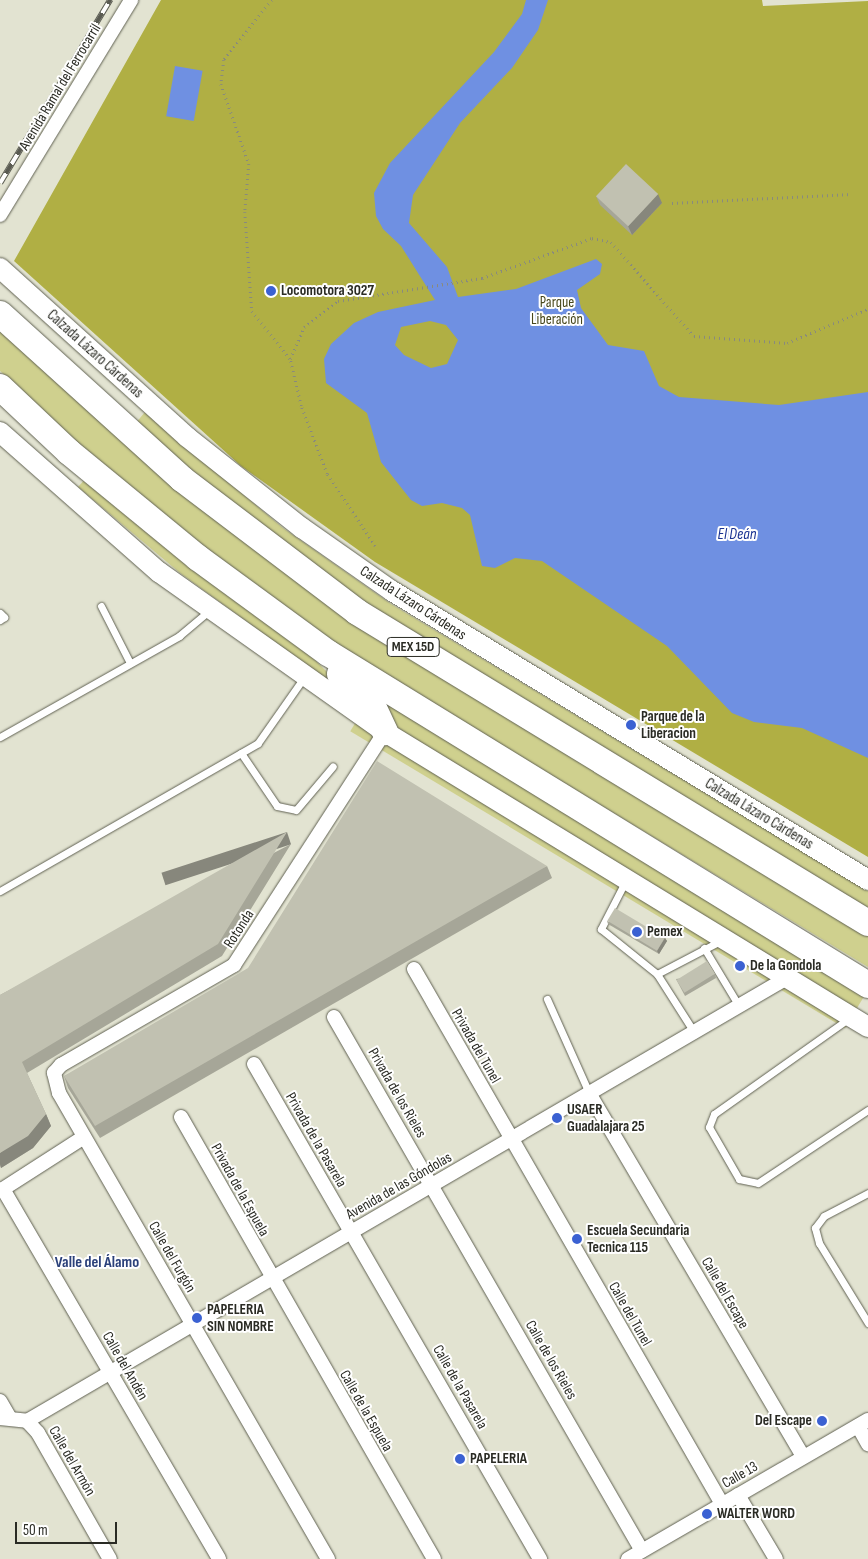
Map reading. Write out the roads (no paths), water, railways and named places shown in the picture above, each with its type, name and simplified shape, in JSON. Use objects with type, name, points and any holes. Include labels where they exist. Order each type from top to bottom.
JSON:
[{"type":"highway","name":"MEX 15D","points":[[0,314],[182,479],[357,612],[868,923]]},
{"type":"highway","points":[[0,387],[69,452],[198,558],[284,620],[398,697],[868,985]]},
{"type":"highway","points":[[284,620],[372,704],[385,732]]},
{"type":"main road","name":"Calzada Lázaro Cárdenas","points":[[0,268],[187,437],[317,538],[400,596],[868,880]]},
{"type":"main road","points":[[0,432],[159,572],[385,732],[722,940],[868,1027]]},
{"type":"street","name":"Avenida Ramal del Ferrocarril","points":[[0,215],[130,0]]},
{"type":"street","name":"Rotonda","points":[[54,1073],[61,1065],[234,965],[385,732]]},
{"type":"street","name":"Privada del Tunel","points":[[414,969],[510,1140]]},
{"type":"street","name":"Avenida de las Góndolas","points":[[27,1421],[787,978]]},
{"type":"street","name":"Privada de los Rieles","points":[[334,1017],[432,1185]]},
{"type":"street","name":"Privada de la Pasarela","points":[[254,1064],[351,1232]]},
{"type":"street","name":"Calle del Furgón","points":[[54,1073],[59,1093],[328,1559]]},
{"type":"street","name":"Calle del Escape","points":[[589,1093],[803,1457]]},
{"type":"street","name":"Privada de la Espuela","points":[[181,1117],[270,1279]]},
{"type":"street","points":[[1,1187],[84,1137]]},
{"type":"street","name":"Calle del Tunel","points":[[510,1140],[722,1504]]},
{"type":"street","name":"Calle de los Rieles","points":[[432,1185],[642,1551]]},
{"type":"street","name":"Calle del Andén","points":[[1,1187],[219,1559]]},
{"type":"street","name":"Calle de la Pasarela","points":[[351,1232],[540,1559]]},
{"type":"street","name":"Calle de la Espuela","points":[[270,1279],[434,1559]]},
{"type":"street","name":"Calle del Armón","points":[[0,1401],[5,1418],[27,1421],[38,1432],[110,1559]]},
{"type":"street","points":[[863,1423],[868,1444]]},
{"type":"street","name":"Calle 13","points":[[628,1559],[863,1423]]},
{"type":"street","points":[[738,1495],[776,1559]]},
{"type":"lane","points":[[101,606],[130,663]]},
{"type":"lane","points":[[0,737],[179,636],[211,609]]},
{"type":"lane","points":[[0,613],[4,618],[0,620]]},
{"type":"lane","points":[[0,891],[258,743],[305,676]]},
{"type":"lane","points":[[241,753],[277,806],[296,810],[333,766]]},
{"type":"lane","points":[[625,880],[601,929],[656,974],[694,1032]]},
{"type":"lane","points":[[656,974],[722,940]]},
{"type":"lane","points":[[704,948],[739,1006]]},
{"type":"lane","points":[[547,999],[589,1093]]},
{"type":"lane","points":[[851,1017],[714,1114],[709,1127],[739,1179],[758,1184],[868,1110]]},
{"type":"lane","points":[[868,1193],[824,1216],[815,1228],[819,1243],[868,1322]]},
{"type":"water","name":"El Deán","points":[[526,0],[548,0],[538,30],[512,68],[460,123],[413,195],[409,223],[447,267],[458,297],[516,289],[596,259],[602,264],[600,274],[577,290],[581,308],[608,345],[644,351],[659,386],[679,397],[779,405],[868,392],[868,758],[802,728],[754,722],[732,713],[667,646],[542,561],[515,558],[495,568],[482,566],[470,515],[462,508],[442,503],[422,506],[411,500],[381,462],[367,413],[326,383],[324,359],[331,344],[354,323],[378,312],[435,300],[401,246],[383,229],[376,216],[374,193],[390,163],[494,52],[522,14]],"holes":[[[430,321],[446,325],[458,340],[447,364],[431,368],[404,355],[395,345],[401,327]]]},
{"type":"water","points":[[175,66],[203,71],[194,121],[166,116]]},
{"type":"railway","points":[[0,183],[110,0]]},
{"type":"place","name":"Locomotora 3027","points":[[271,291]]},
{"type":"place","name":"Parque de la Liberacion","points":[[631,725]]},
{"type":"place","name":"Pemex","points":[[637,932]]},
{"type":"place","name":"De la Gondola","points":[[740,966]]},
{"type":"place","name":"USAER Guadalajara 25","points":[[557,1118]]},
{"type":"place","name":"Escuela Secundaria Tecnica 115","points":[[577,1239]]},
{"type":"place","name":"PAPELERIA SIN NOMBRE","points":[[197,1318]]},
{"type":"place","name":"Del Escape","points":[[822,1421]]},
{"type":"place","name":"PAPELERIA","points":[[460,1459]]},
{"type":"place","name":"WALTER WORD","points":[[707,1514]]},
{"type":"district","name":"Valle del Álamo","points":[[97,1263]]},
{"type":"park label","name":"Parque Liberación","points":[[557,310]]}]
